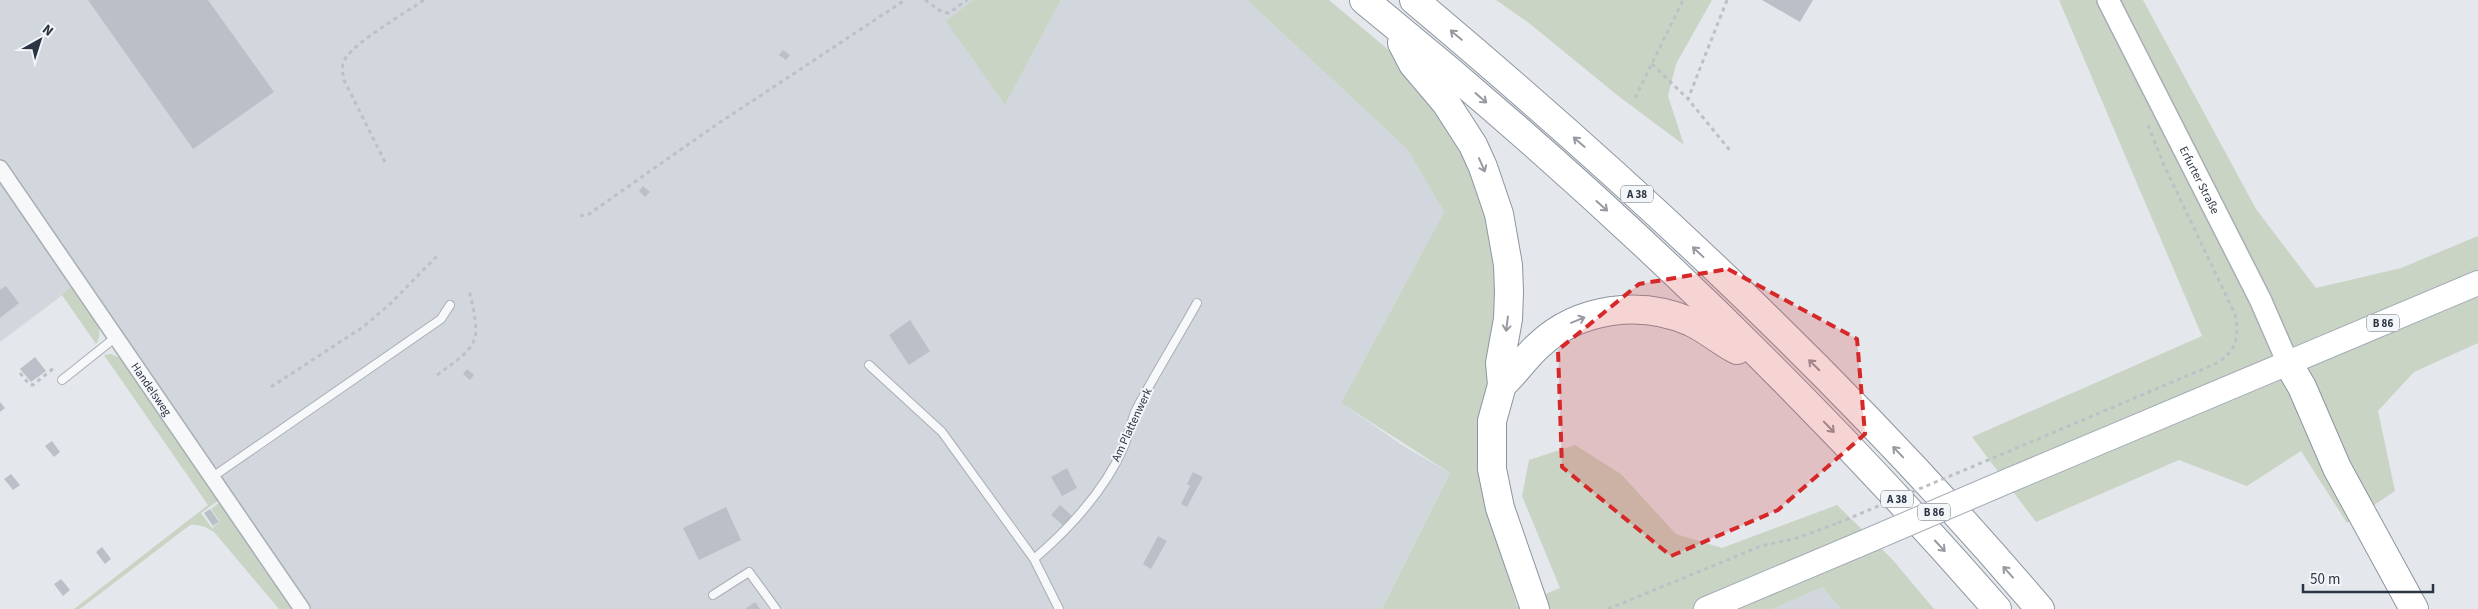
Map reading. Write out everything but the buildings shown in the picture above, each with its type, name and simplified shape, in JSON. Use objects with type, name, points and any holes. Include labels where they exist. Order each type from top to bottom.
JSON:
[{"type":"highway","name":"A 38","points":[[1364,0],[1506,120],[1633,234],[1767,363],[1888,490],[1996,609]]},
{"type":"highway","name":"A 38","points":[[1414,0],[1494,67],[1622,180],[1741,292],[1910,464],[2040,609]]},
{"type":"highway","points":[[1390,22],[1414,64],[1460,123],[1480,160],[1499,214],[1508,265],[1508,320],[1500,363],[1502,385],[1492,421],[1492,469],[1503,515],[1538,606]]},
{"type":"highway","points":[[1502,385],[1539,345],[1554,334],[1587,317],[1623,310],[1641,310],[1677,316],[1710,333],[1726,345],[1767,363]]},
{"type":"highway","points":[[2288,363],[2302,387],[2338,468],[2414,609]]},
{"type":"main road","name":"Erfurter Straße","points":[[2108,0],[2253,285],[2288,363]]},
{"type":"main road","name":"B 86","points":[[1706,609],[2478,283]]},
{"type":"street","name":"Handelsweg","points":[[0,168],[302,609]]},
{"type":"lane","name":"Am Plattenwerk","points":[[1034,559],[1059,538],[1076,519],[1107,477],[1124,447],[1135,412],[1197,304]]},
{"type":"lane","points":[[211,478],[441,319],[450,305]]},
{"type":"lane","points":[[62,380],[116,337]]},
{"type":"lane","points":[[869,366],[942,432],[1034,559],[1059,609]]},
{"type":"lane","points":[[713,595],[749,572],[776,609]]},
{"type":"path","points":[[385,162],[344,80],[342,70],[344,61],[358,46],[424,0]]},
{"type":"path","points":[[580,216],[589,214],[714,127],[905,0]]},
{"type":"path","points":[[925,0],[942,12],[948,13],[967,0]]},
{"type":"path","points":[[1635,98],[1683,0]]},
{"type":"path","points":[[1688,98],[1727,0]]},
{"type":"path","points":[[1652,64],[1688,98],[1732,153]]},
{"type":"path","points":[[1608,609],[1761,546],[1797,538],[1838,523],[2225,359],[2236,342],[2238,323],[2236,314],[2163,163],[2148,124]]},
{"type":"path","points":[[271,387],[363,327],[390,304],[438,255]]},
{"type":"path","points":[[438,375],[464,356],[476,338],[477,325],[468,290]]},
{"type":"path","points":[[20,373],[29,384],[33,385],[53,369]]},
{"type":"highlighted area","points":[[1728,269],[1857,339],[1865,434],[1778,510],[1671,556],[1562,467],[1558,350],[1639,284]]},
{"type":"shaded area","points":[[0,0],[973,0],[947,21],[1005,105],[1061,0],[1247,0],[1407,149],[1444,212],[1341,403],[1405,447],[1450,473],[1382,609],[295,609],[72,286],[0,342]]},
{"type":"shaded area","points":[[1822,587],[1841,609],[1773,609]]},
{"type":"green space","points":[[973,0],[1061,0],[1005,105],[946,21]]},
{"type":"green space","points":[[1247,0],[1329,0],[1391,52],[1414,75],[1474,166],[1500,273],[1486,498],[1517,606],[1560,588],[1522,496],[1529,460],[1575,445],[1621,474],[1676,534],[1722,548],[1837,505],[1892,559],[1934,609],[1841,609],[1822,587],[1773,609],[1382,609],[1450,473],[1341,403],[1444,212],[1407,149]]},
{"type":"green space","points":[[1496,0],[1712,0],[1676,64],[1668,96],[1684,145],[1617,95],[1529,23]]},
{"type":"green space","points":[[2059,0],[2143,0],[2256,209],[2316,288],[2401,268],[2478,236],[2478,343],[2414,372],[2378,411],[2395,491],[2347,523],[2301,451],[2247,486],[2179,460],[2036,522],[1972,437],[2202,336]]},
{"type":"green space","points":[[72,286],[97,321],[99,337],[96,344],[62,295],[0,343]]},
{"type":"green space","points":[[111,354],[122,359],[219,500],[201,513],[212,528],[220,522],[211,509],[220,502],[294,609],[279,609],[214,532],[203,526],[190,525],[80,609],[74,609],[208,505],[104,355]]}]
